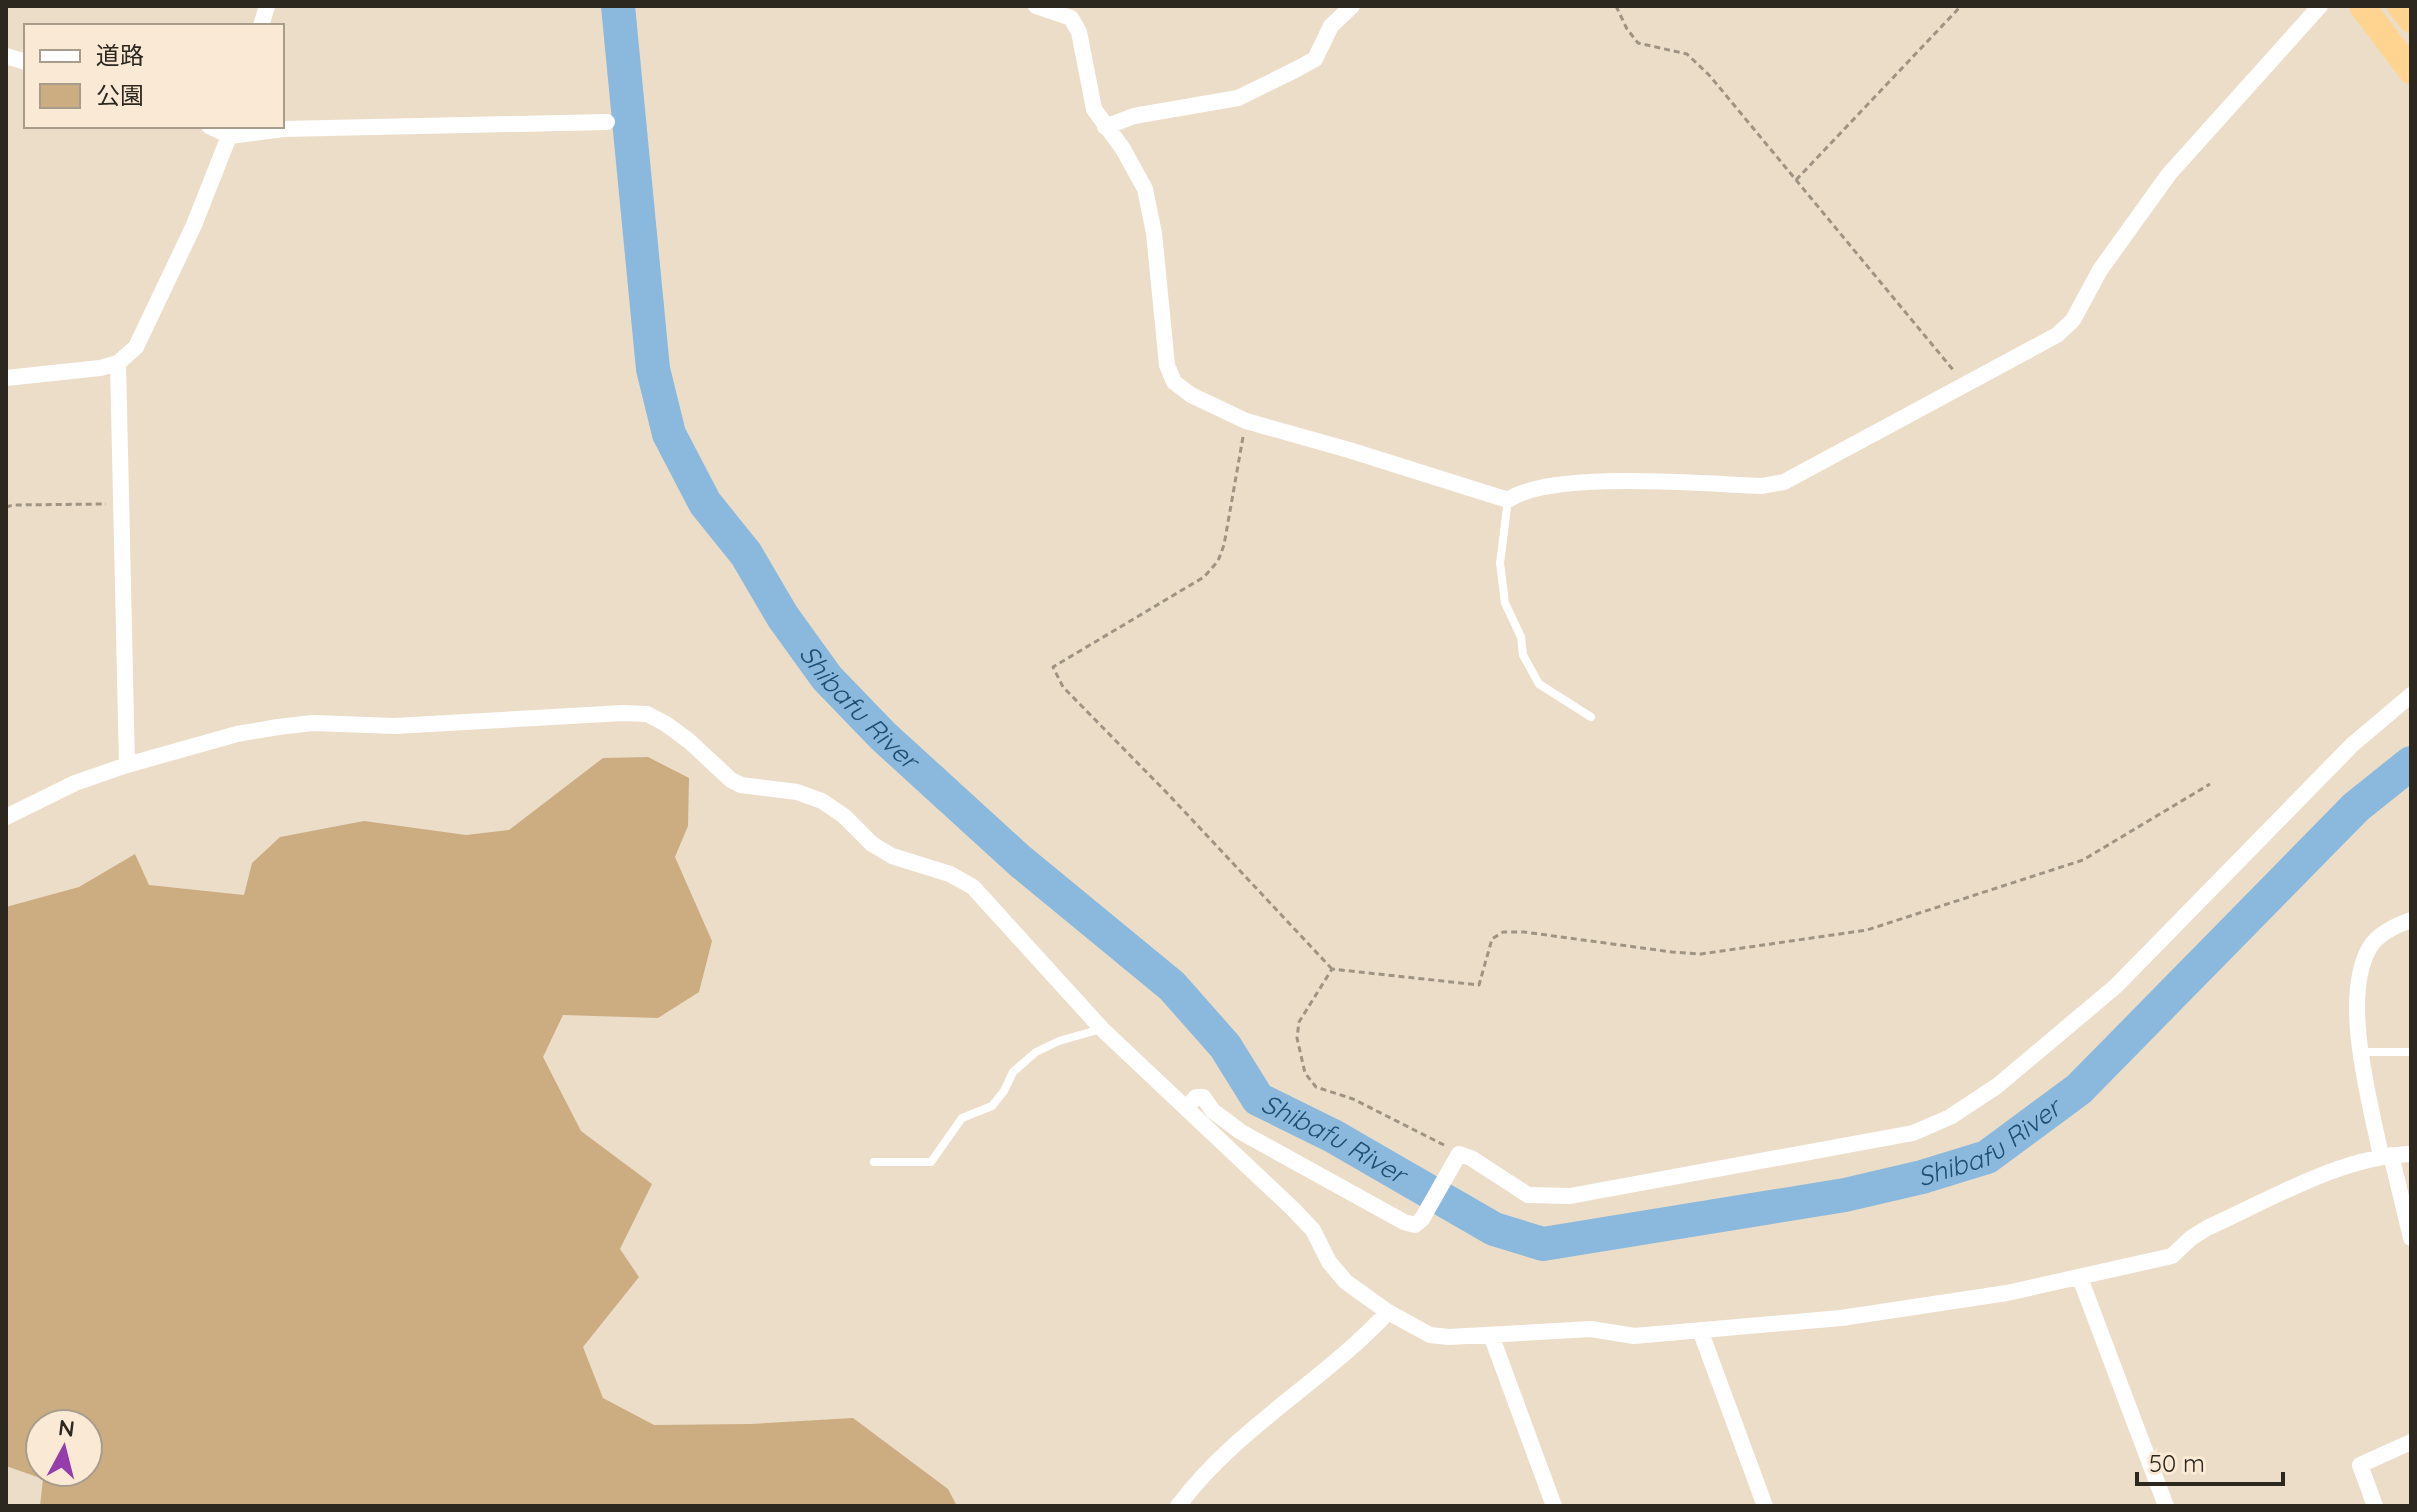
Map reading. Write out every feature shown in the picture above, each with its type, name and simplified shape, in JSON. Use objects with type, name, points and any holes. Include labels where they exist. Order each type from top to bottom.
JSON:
[{"type":"highway","points":[[2362,6],[2411,71]]},
{"type":"highway","points":[[2400,6],[2411,20]]},
{"type":"street","points":[[1036,6],[1071,18],[1079,32],[1094,109],[1123,149],[1145,189],[1154,233],[1167,365],[1174,382],[1191,395],[1246,421],[1508,500],[1521,491],[1587,482],[1762,486],[1784,482],[2057,335],[2073,320],[2100,270],[2169,174],[2320,6]]},
{"type":"street","points":[[1105,127],[1134,116],[1238,98],[1315,59],[1331,26],[1352,6]]},
{"type":"street","points":[[6,378],[100,368],[118,363],[136,347],[194,225],[232,131],[607,122]]},
{"type":"street","points":[[118,363],[127,765]]},
{"type":"street","points":[[1187,1107],[1196,1097],[1203,1097],[1213,1111],[1241,1132],[1404,1222],[1415,1225],[1422,1219],[1455,1160],[1471,1158],[1528,1195],[1570,1196],[1913,1133],[1950,1117],[1997,1086],[2116,986],[2352,745],[2411,695]]},
{"type":"street","points":[[6,817],[75,783],[237,734],[313,723],[395,726],[647,714],[689,741],[731,780],[751,787],[797,792],[822,801],[844,816],[872,844],[892,856],[950,874],[973,887],[1102,1029],[1313,1230],[1329,1262],[1346,1282],[1388,1312],[1430,1335],[1449,1337],[1591,1329],[1634,1336],[1841,1318],[2007,1293],[2172,1256],[2207,1228],[2352,1162],[2411,1154]]},
{"type":"street","points":[[2411,920],[2397,925],[2372,944],[2361,965],[2356,1027],[2386,1155],[2411,1238]]},
{"type":"street","points":[[2080,1278],[2166,1506]]},
{"type":"street","points":[[1178,1506],[1193,1485],[1222,1456],[1388,1312]]},
{"type":"street","points":[[1700,1330],[1765,1506]]},
{"type":"street","points":[[1491,1335],[1554,1506]]},
{"type":"street","points":[[2375,1506],[2360,1465],[2411,1442]]},
{"type":"lane","points":[[1508,500],[1500,563],[1505,603],[1521,637],[1523,655],[1539,684],[1591,717]]},
{"type":"lane","points":[[874,1162],[931,1162],[962,1118],[992,1106],[1013,1072],[1036,1052],[1059,1041],[1102,1029]]},
{"type":"lane","points":[[2362,1052],[2411,1052]]},
{"type":"path","points":[[1616,6],[1638,43],[1687,54],[1710,76],[1965,385]]},
{"type":"path","points":[[1796,180],[1961,6]]},
{"type":"path","points":[[1246,421],[1218,561],[1204,577],[1053,667],[1063,687],[1332,969],[1479,985],[1492,939],[1503,932],[1701,954],[1867,930],[2083,860],[2210,784]]},
{"type":"path","points":[[6,507],[121,504]]},
{"type":"path","points":[[1332,969],[1299,1022],[1297,1038],[1305,1073],[1316,1087],[1353,1099],[1455,1160]]},
{"type":"green space","points":[[648,757],[689,778],[688,826],[675,857],[712,941],[699,992],[658,1018],[563,1015],[543,1057],[581,1131],[652,1184],[620,1249],[639,1277],[583,1347],[603,1398],[654,1425],[853,1418],[948,1489],[957,1506],[40,1506],[42,1488],[104,1488],[104,1408],[24,1408],[24,1472],[6,1466],[6,907],[79,887],[135,854],[149,885],[244,895],[252,863],[280,837],[364,821],[466,835],[509,830],[603,758]]},
{"type":"waterway","name":"Shibafu River","points":[[618,6],[653,369],[669,434],[705,503],[746,554],[783,617],[827,678],[883,736],[1020,861],[1172,986],[1225,1046],[1258,1099],[1333,1136],[1494,1229],[1543,1244],[1845,1195],[1922,1177],[1987,1157],[2079,1089],[2356,807],[2411,763]]}]
